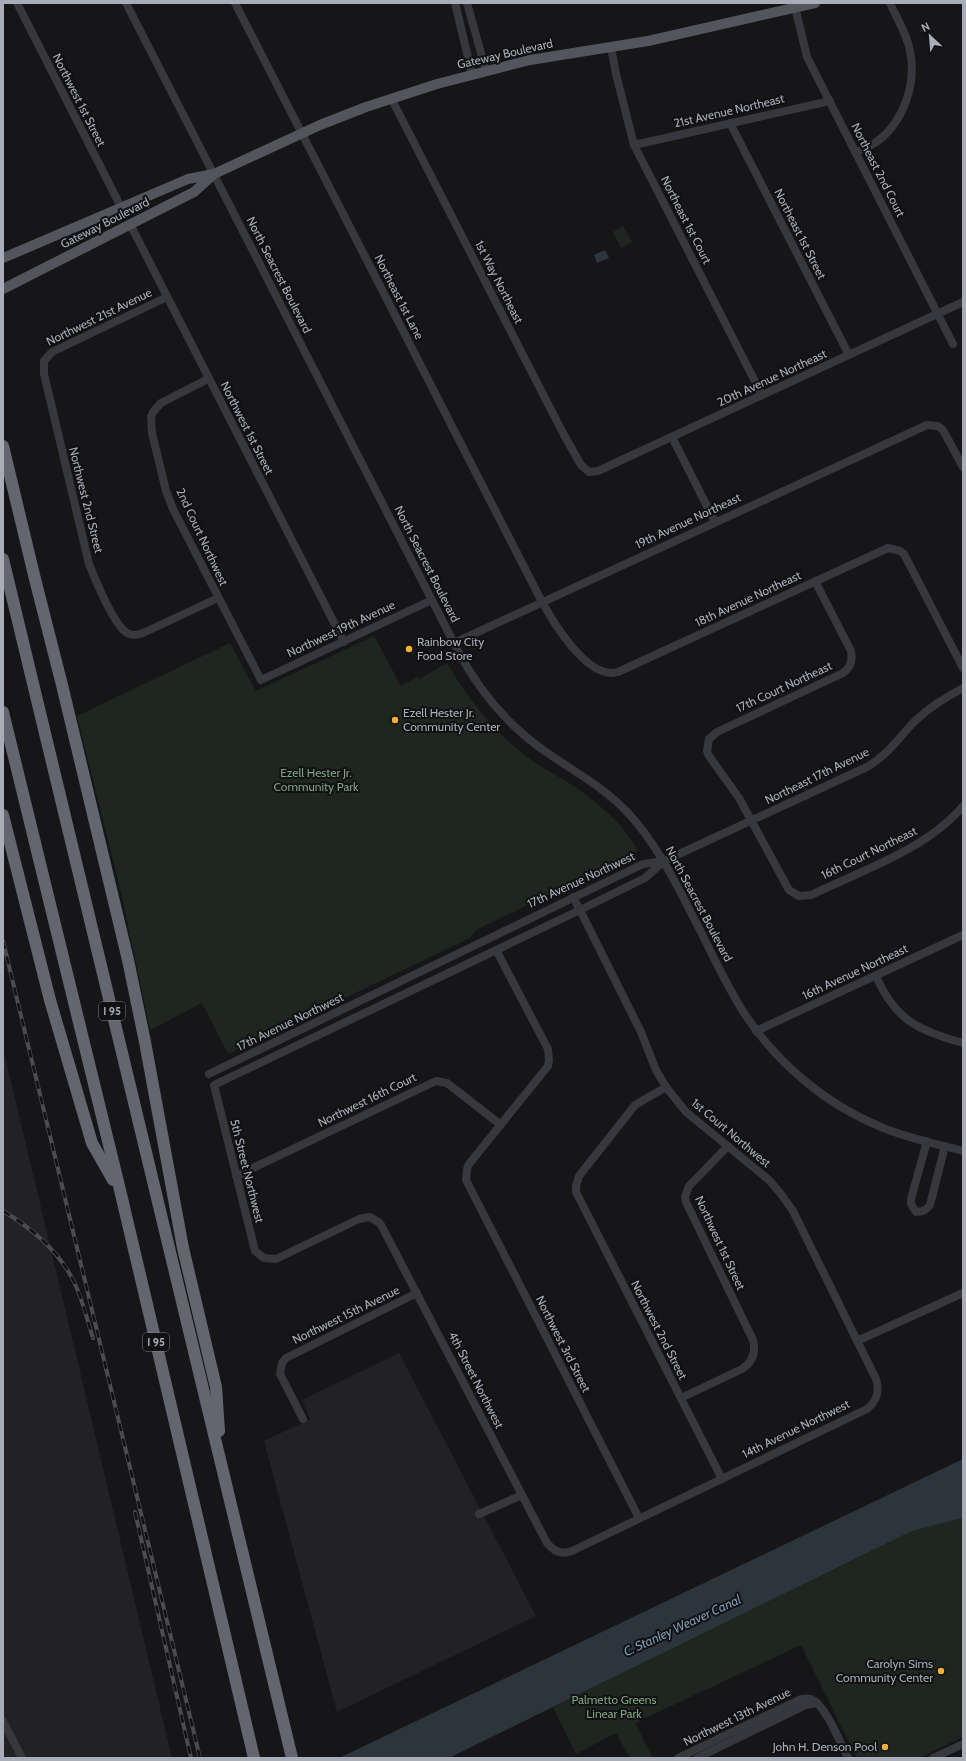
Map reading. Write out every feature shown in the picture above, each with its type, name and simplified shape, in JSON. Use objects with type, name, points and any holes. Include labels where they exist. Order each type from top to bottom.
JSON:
[{"type":"highway","points":[[3,446],[128,960],[185,1255],[216,1387],[221,1464]]},
{"type":"highway","name":"I 95","points":[[3,559],[291,1756]]},
{"type":"highway","name":"I 95","points":[[3,712],[120,1190],[254,1758]]},
{"type":"highway","points":[[3,815],[46,986],[92,1143],[120,1190]]},
{"type":"main road","name":"Gateway Boulevard","points":[[3,258],[188,179],[214,174],[301,133],[391,98],[486,70],[558,55],[648,41],[795,6],[815,3]]},
{"type":"main road","name":"Gateway Boulevard","points":[[3,289],[194,192],[214,174]]},
{"type":"street","name":"Northwest 1st Street","points":[[16,3],[121,207]]},
{"type":"street","name":"North Seacrest Boulevard","points":[[126,3],[454,643],[475,680],[502,715],[531,741],[594,782],[642,829],[664,862],[731,991],[756,1031],[792,1070],[834,1102],[854,1114],[881,1127],[963,1151]]},
{"type":"street","name":"Northeast 1st Lane","points":[[235,3],[542,602]]},
{"type":"street","points":[[455,3],[472,74]]},
{"type":"street","points":[[467,3],[486,70]]},
{"type":"street","points":[[855,152],[874,144],[891,130],[898,120],[908,94],[911,73],[910,51],[905,34],[890,3]]},
{"type":"street","name":"Northeast 2nd Court","points":[[795,6],[807,57],[953,344]]},
{"type":"street","name":"Northeast 1st Court","points":[[611,47],[634,145],[762,395]]},
{"type":"street","name":"1st Way Northeast","points":[[391,98],[564,435],[580,465],[589,472]]},
{"type":"street","name":"21st Avenue Northeast","points":[[634,145],[830,101]]},
{"type":"street","name":"Northeast 1st Street","points":[[730,123],[849,355]]},
{"type":"street","name":"Northwest 1st Street","points":[[130,224],[208,379],[344,642]]},
{"type":"street","name":"Northwest 21st Avenue","points":[[44,361],[52,352],[167,297]]},
{"type":"street","name":"20th Avenue Northeast","points":[[589,472],[598,472],[963,302]]},
{"type":"street","name":"Northwest 2nd Street","points":[[44,361],[44,374],[89,564],[116,621],[122,628],[131,634],[143,633],[218,598]]},
{"type":"street","name":"2nd Court Northwest","points":[[208,379],[161,403],[153,412],[151,423],[170,500],[260,680]]},
{"type":"street","name":"19th Avenue Northeast","points":[[454,643],[927,425],[938,426],[946,434],[963,467]]},
{"type":"street","points":[[672,437],[715,522]]},
{"type":"street","name":"18th Avenue Northeast","points":[[542,602],[562,635],[576,650],[601,672],[612,674],[882,550],[894,549],[904,554],[963,668]]},
{"type":"street","name":"17th Court Northeast","points":[[753,820],[709,756],[707,751],[709,739],[717,732],[841,674],[850,666],[852,657],[851,651],[815,581]]},
{"type":"street","name":"Northwest 19th Avenue","points":[[260,680],[432,600]]},
{"type":"street","name":"Northeast 17th Avenue","points":[[664,862],[878,761],[918,719],[945,698],[963,688]]},
{"type":"street","name":"16th Court Northeast","points":[[753,820],[789,890],[799,896],[811,895],[909,849],[926,839],[961,811]]},
{"type":"street","name":"17th Avenue Northwest","points":[[209,1074],[643,864],[664,862]]},
{"type":"street","name":"17th Avenue Northwest","points":[[214,1085],[645,878],[664,862]]},
{"type":"street","name":"1st Court Northwest","points":[[573,897],[641,1032],[656,1070],[666,1087],[686,1112],[768,1180],[793,1211],[857,1341]]},
{"type":"street","name":"16th Avenue Northeast","points":[[756,1031],[963,935]]},
{"type":"street","points":[[496,950],[550,1054],[548,1066],[501,1125]]},
{"type":"street","points":[[876,976],[888,1000],[912,1024],[936,1036],[963,1043]]},
{"type":"street","name":"Northwest 16th Court","points":[[236,1176],[436,1081],[447,1083],[501,1125]]},
{"type":"street","name":"5th Street Northwest","points":[[214,1085],[255,1251],[264,1258],[276,1259],[359,1219],[370,1217]]},
{"type":"street","name":"Northwest 2nd Street","points":[[666,1087],[635,1105],[579,1176],[576,1192],[722,1479]]},
{"type":"street","name":"Northwest 3rd Street","points":[[501,1125],[469,1164],[466,1180],[639,1518]]},
{"type":"street","points":[[927,1141],[911,1199],[911,1204],[916,1212],[922,1212],[930,1205],[945,1146]]},
{"type":"street","name":"Northwest 1st Street","points":[[681,1398],[742,1369],[751,1362],[754,1351],[753,1340],[686,1202],[685,1196],[689,1186],[728,1146]]},
{"type":"street","name":"4th Street Northwest","points":[[370,1217],[376,1219],[383,1228],[547,1543],[555,1551],[561,1553]]},
{"type":"street","points":[[857,1341],[963,1292]]},
{"type":"street","name":"Northwest 15th Avenue","points":[[303,1419],[280,1374],[282,1363],[286,1358],[417,1293]]},
{"type":"street","name":"14th Avenue Northwest","points":[[561,1553],[572,1550],[722,1479],[872,1405],[877,1396],[878,1385],[857,1341]]},
{"type":"street","points":[[479,1514],[522,1495]]},
{"type":"street","name":"Northwest 13th Avenue","points":[[678,1758],[711,1746],[806,1705],[816,1703],[824,1712],[848,1758]]},
{"type":"street","points":[[3,1721],[22,1758]]},
{"type":"street","points":[[933,1758],[963,1744]]},
{"type":"street","name":"Northwest 13th Avenue","points":[[697,1758],[711,1746]]},
{"type":"shaded area","points":[[3,1048],[172,1758],[3,1758]]},
{"type":"shaded area","points":[[399,1353],[536,1616],[337,1712],[264,1441],[310,1419],[302,1400]]},
{"type":"green space","points":[[623,226],[632,242],[621,248],[613,232]]},
{"type":"green space","name":"Ezell Hester Jr. Community Park","points":[[374,636],[401,686],[417,677],[419,679],[447,663],[471,700],[499,732],[527,757],[572,785],[600,806],[618,823],[638,851],[476,930],[470,938],[228,1054],[202,1003],[150,1030],[121,892],[77,716],[230,643],[256,691]]},
{"type":"green space","name":"Palmetto Greens Linear Park","points":[[963,1518],[963,1737],[919,1758],[857,1758],[801,1645],[635,1723],[653,1758],[630,1758],[616,1733],[576,1754],[553,1707],[912,1531]]},
{"type":"water","points":[[605,250],[609,258],[597,263],[594,255]]},
{"type":"water","name":"C. Stanley Weaver Canal","points":[[963,1459],[963,1518],[912,1531],[449,1758],[339,1758]]},
{"type":"railway","points":[[3,941],[200,1758]]},
{"type":"railway","points":[[3,1211],[35,1233],[61,1260],[77,1289],[93,1338]]},
{"type":"railway","points":[[135,1512],[191,1758]]},
{"type":"place","name":"Rainbow City Food Store","points":[[409,649]]},
{"type":"place","name":"Ezell Hester Jr. Community Center","points":[[395,720]]},
{"type":"place","name":"Carolyn Sims Community Center","points":[[941,1671]]},
{"type":"place","name":"John H. Denson Pool","points":[[885,1747]]}]
